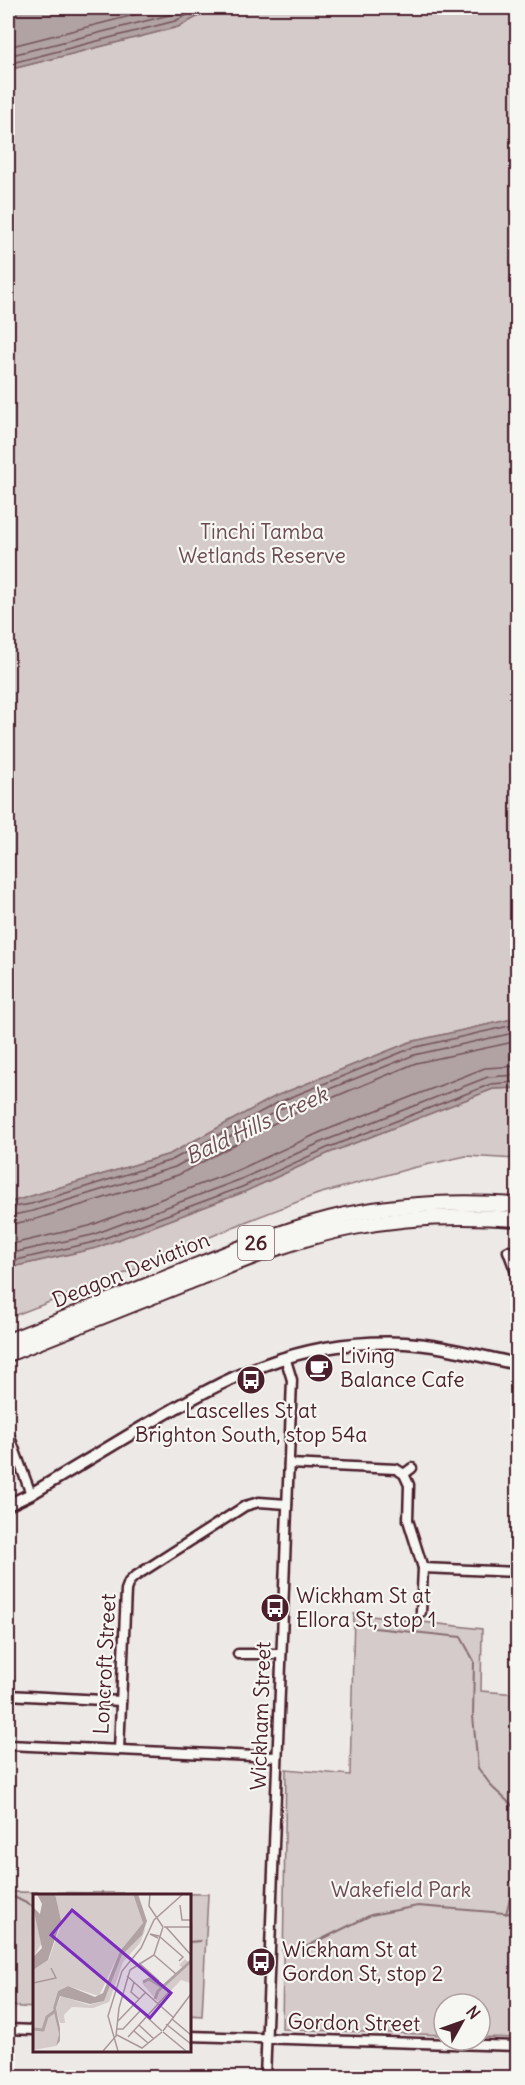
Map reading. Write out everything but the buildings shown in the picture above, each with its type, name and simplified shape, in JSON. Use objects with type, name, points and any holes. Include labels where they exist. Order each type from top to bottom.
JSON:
[{"type":"highway","name":"Deagon Deviation","points":[[8,1341],[253,1243],[318,1222],[376,1209],[425,1204],[474,1202],[518,1205]]},
{"type":"highway","name":"Deagon Deviation","points":[[8,1354],[265,1252],[312,1237],[355,1227],[424,1218],[518,1219]]},
{"type":"street","points":[[508,1251],[518,1278]]},
{"type":"street","points":[[8,1505],[31,1494],[197,1395],[236,1375],[285,1357],[327,1348],[405,1343],[518,1364]]},
{"type":"street","name":"Wickham Street","points":[[265,2078],[292,1380],[285,1357]]},
{"type":"street","points":[[8,1432],[31,1494]]},
{"type":"street","points":[[289,1464],[408,1471],[408,1520],[423,1568],[421,1612]]},
{"type":"street","name":"Loncroft Street","points":[[119,1750],[126,1590],[129,1582],[245,1506],[260,1502],[287,1504]]},
{"type":"street","points":[[423,1568],[518,1572]]},
{"type":"street","points":[[238,1654],[281,1654]]},
{"type":"street","points":[[8,1695],[121,1701]]},
{"type":"street","points":[[8,1745],[278,1756]]},
{"type":"street","points":[[8,2029],[33,2030]]},
{"type":"street","name":"Gordon Street","points":[[190,2036],[518,2046]]},
{"type":"green space","name":"Tinchi Tamba Wetlands Reserve","points":[[214,8],[517,8],[517,1018],[410,1042],[276,1096],[170,1154],[8,1203],[8,70],[178,27]]},
{"type":"green space","points":[[517,1088],[517,1159],[466,1156],[412,1168],[318,1194],[245,1222],[133,1270],[8,1318],[8,1268],[96,1248],[244,1192],[329,1153],[493,1089]]},
{"type":"green space","name":"Wakefield Park","points":[[354,1614],[482,1629],[481,1691],[517,1694],[517,2038],[492,2037],[492,1992],[432,1992],[432,2035],[282,2029],[286,1769],[350,1775]]},
{"type":"green space","points":[[12,1892],[208,1894],[202,2016],[190,2015],[190,1894],[33,1894],[33,2008],[8,2006],[8,1947]]},
{"type":"water","points":[[8,8],[214,8],[178,27],[8,70]]},
{"type":"water","name":"Bald Hills Creek","points":[[517,1018],[517,1088],[493,1089],[329,1153],[244,1192],[96,1248],[8,1268],[8,1203],[170,1154],[276,1096],[410,1042]]},
{"type":"waterway","points":[[374,1628],[461,1637],[474,1661],[473,1716],[478,1768],[493,1788],[515,1808],[518,1857]]},
{"type":"waterway","points":[[506,1914],[518,1867]]},
{"type":"waterway","points":[[14,1897],[33,1906]]},
{"type":"waterway","points":[[282,1950],[306,1947],[371,1915],[418,1906],[518,1914]]},
{"type":"waterway","points":[[190,1942],[200,1941]]},
{"type":"place","name":"Living Balance Cafe","points":[[319,1368]]},
{"type":"place","name":"Lascelles St at Brighton South, stop 54a","points":[[251,1380]]},
{"type":"place","name":"Wickham St at Ellora St, stop 1","points":[[275,1608]]},
{"type":"place","name":"Wickham St at Gordon St, stop 2","points":[[261,1962]]}]
